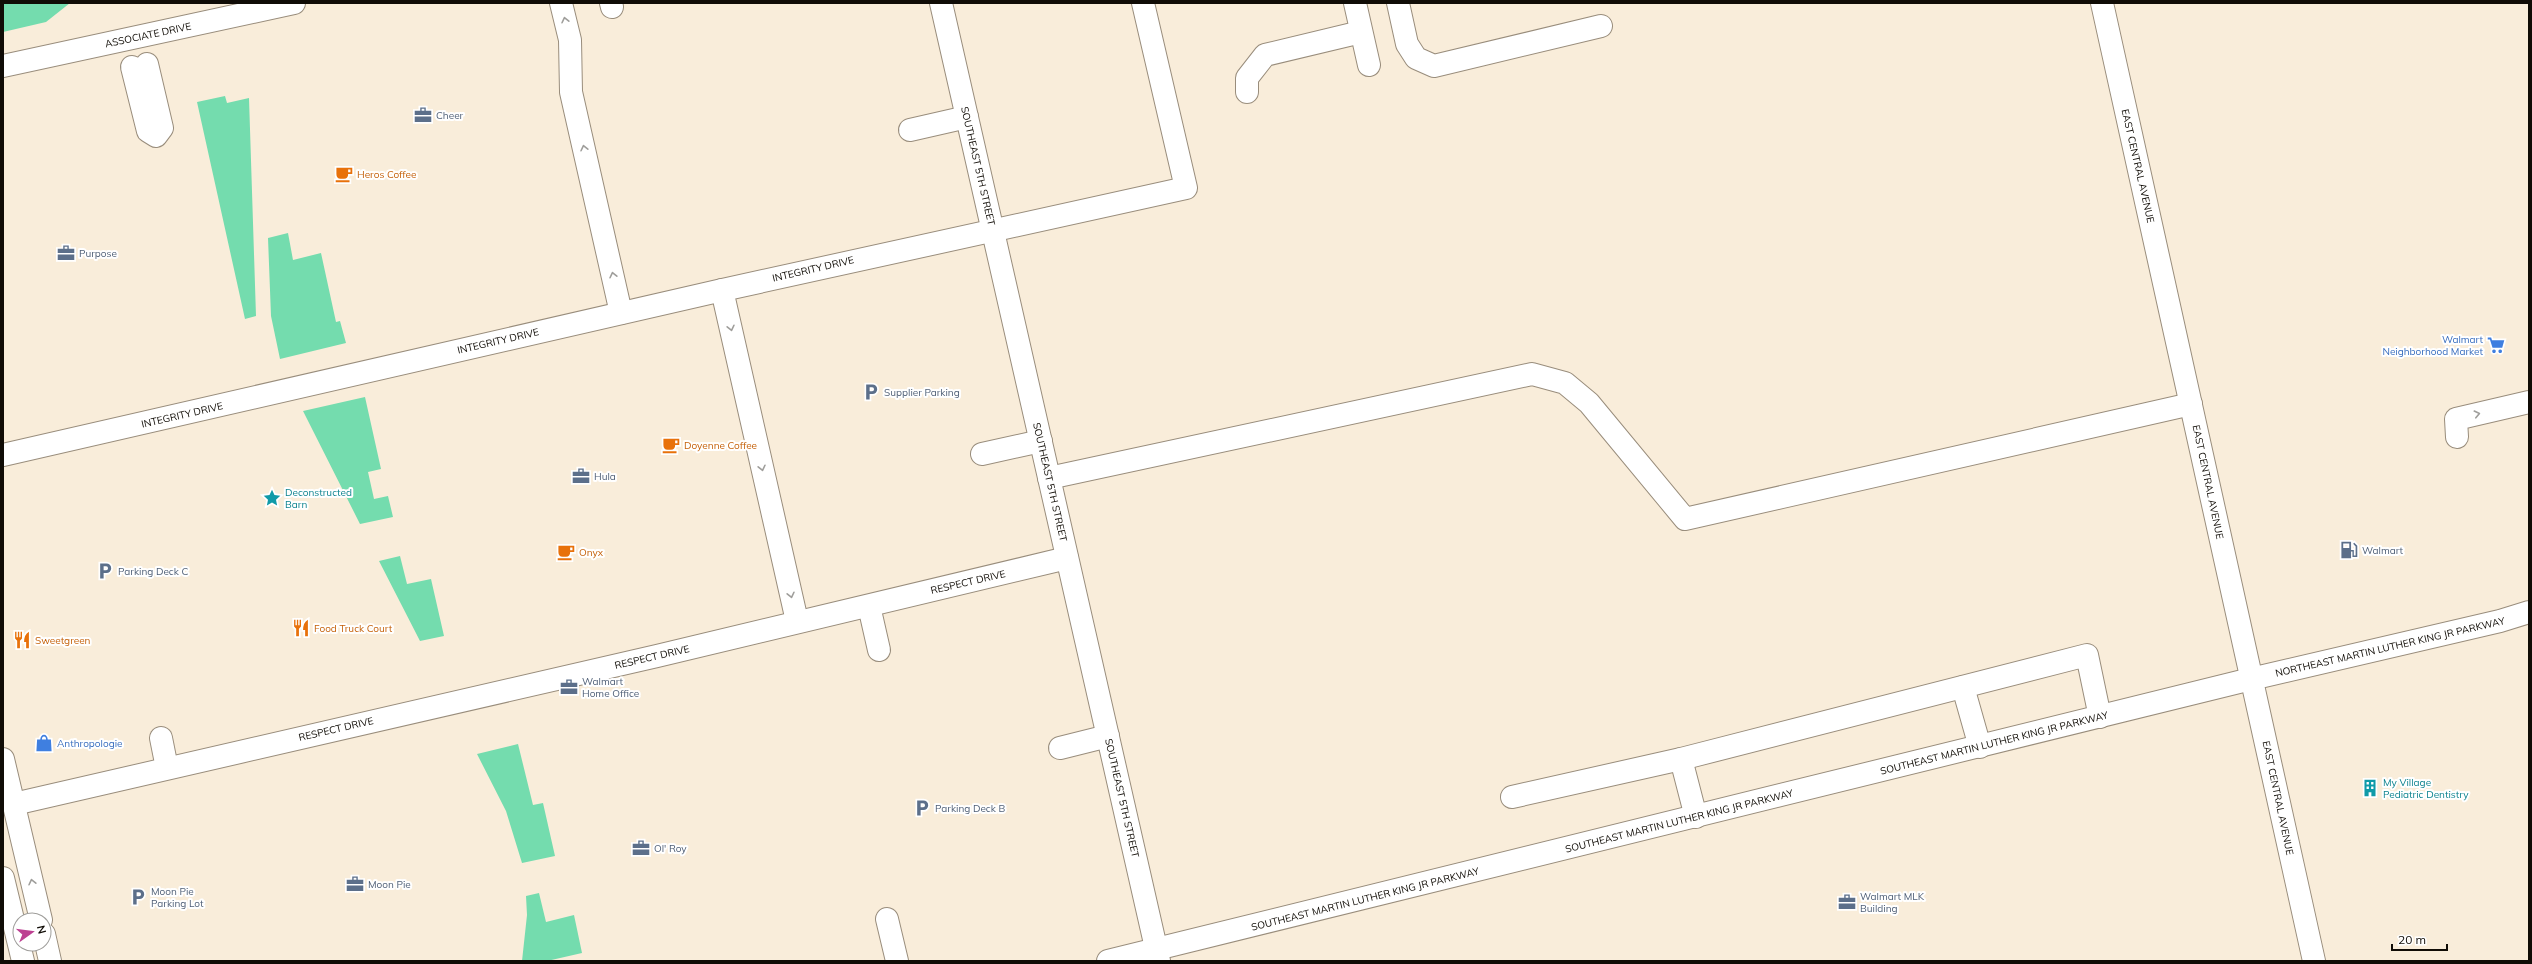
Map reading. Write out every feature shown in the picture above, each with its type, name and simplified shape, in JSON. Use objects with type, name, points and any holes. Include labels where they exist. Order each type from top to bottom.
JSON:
[{"type":"street","name":"ASSOCIATE DRIVE","points":[[3,66],[294,3]]},
{"type":"street","points":[[561,3],[570,40],[572,92],[621,313]]},
{"type":"street","name":"SOUTHEAST 5TH STREET","points":[[941,3],[1157,956]]},
{"type":"street","name":"INTEGRITY DRIVE","points":[[3,455],[992,229],[1186,188],[1143,3]]},
{"type":"street","points":[[1355,3],[1369,65]]},
{"type":"street","points":[[1398,3],[1407,44],[1416,58],[1434,66],[1601,26]]},
{"type":"street","name":"EAST CENTRAL AVENUE","points":[[2102,3],[2314,961]]},
{"type":"street","points":[[1247,92],[1247,78],[1265,55],[1361,32]]},
{"type":"street","points":[[910,130],[967,117]]},
{"type":"street","points":[[722,290],[797,621]]},
{"type":"street","points":[[1049,478],[1532,374],[1565,383],[1589,403],[1685,519],[2191,404]]},
{"type":"street","points":[[2457,437],[2456,419],[2529,402]]},
{"type":"street","points":[[982,454],[1041,441]]},
{"type":"street","name":"RESPECT DRIVE","points":[[14,804],[234,752],[600,669],[1067,558]]},
{"type":"street","points":[[869,606],[879,650]]},
{"type":"street","name":"NORTHEAST MARTIN LUTHER KING JR PARKWAY","points":[[2251,680],[2500,622],[2529,612]]},
{"type":"street","points":[[1512,797],[1681,759],[2087,655],[2100,717]]},
{"type":"street","name":"SOUTHEAST MARTIN LUTHER KING JR PARKWAY","points":[[1108,961],[1157,956],[1696,817],[2251,680]]},
{"type":"street","points":[[1964,687],[1980,747]]},
{"type":"street","points":[[1060,748],[1108,736]]},
{"type":"street","points":[[161,738],[167,768]]},
{"type":"street","points":[[3,759],[39,912]]},
{"type":"street","points":[[1681,759],[1696,817]]},
{"type":"street","points":[[3,878],[23,961]]},
{"type":"street","points":[[887,919],[897,961]]},
{"type":"green space","points":[[3,3],[70,3],[46,22],[3,32]]},
{"type":"green space","points":[[225,96],[227,103],[249,98],[256,316],[245,319],[197,102]]},
{"type":"green space","points":[[288,233],[293,260],[321,253],[336,322],[340,321],[346,343],[280,359],[271,316],[268,238]]},
{"type":"green space","points":[[365,397],[381,469],[368,472],[374,499],[388,496],[393,517],[360,524],[303,411]]},
{"type":"green space","points":[[400,556],[407,584],[431,579],[444,636],[420,641],[379,561]]},
{"type":"green space","points":[[518,744],[533,805],[543,803],[555,856],[522,863],[506,811],[477,754]]},
{"type":"green space","points":[[539,893],[546,922],[574,915],[582,953],[547,961],[522,961],[527,915],[526,896]]},
{"type":"place","name":"Cheer","points":[[423,115]]},
{"type":"place","name":"Heros Coffee","points":[[344,174]]},
{"type":"place","name":"Purpose","points":[[66,253]]},
{"type":"place","name":"Walmart Neighborhood Market","points":[[2496,345]]},
{"type":"place","name":"Supplier Parking","points":[[871,392]]},
{"type":"place","name":"Doyenne Coffee","points":[[671,445]]},
{"type":"place","name":"Hula","points":[[581,476]]},
{"type":"place","name":"Deconstructed Barn","points":[[272,498]]},
{"type":"place","name":"Walmart","points":[[2349,550]]},
{"type":"place","name":"Onyx","points":[[566,552]]},
{"type":"place","name":"Parking Deck C","points":[[105,571]]},
{"type":"place","name":"Food Truck Court","points":[[301,628]]},
{"type":"place","name":"Sweetgreen","points":[[22,640]]},
{"type":"place","name":"Walmart Home Office","points":[[569,687]]},
{"type":"place","name":"Anthropologie","points":[[44,743]]},
{"type":"place","name":"My Village Pediatric Dentistry","points":[[2370,788]]},
{"type":"place","name":"Parking Deck B","points":[[922,808]]},
{"type":"place","name":"Ol' Roy","points":[[641,848]]},
{"type":"place","name":"Moon Pie","points":[[355,884]]},
{"type":"place","name":"Moon Pie Parking Lot","points":[[138,897]]},
{"type":"place","name":"Walmart MLK Building","points":[[1847,902]]}]
